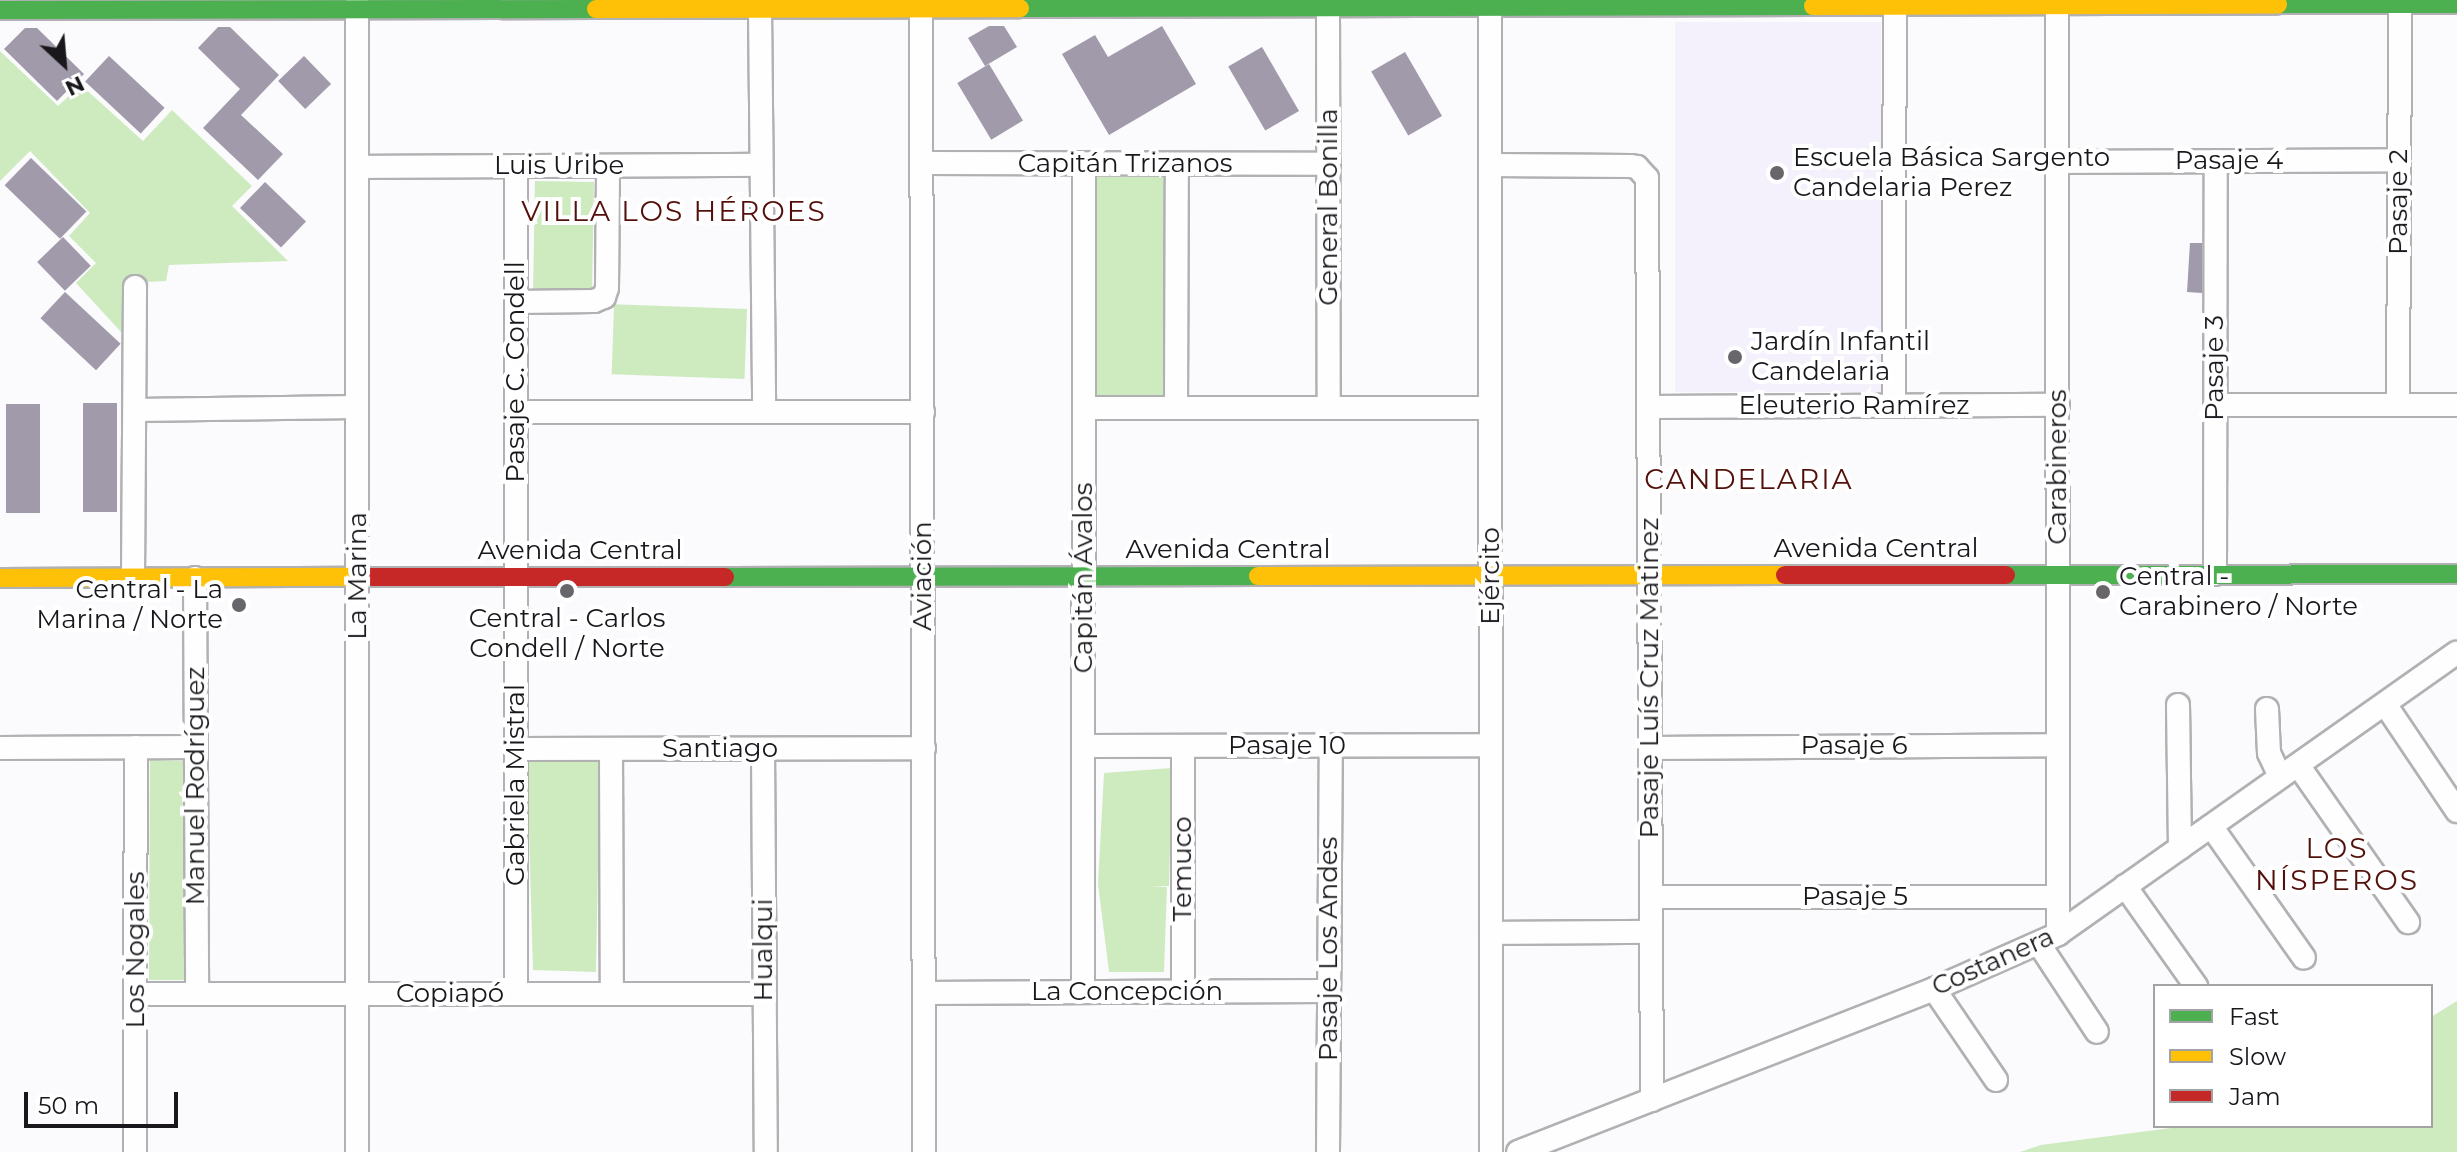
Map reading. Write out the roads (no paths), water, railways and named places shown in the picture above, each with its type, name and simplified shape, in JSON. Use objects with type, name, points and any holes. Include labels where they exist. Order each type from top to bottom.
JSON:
[{"type":"street","points":[[0,10],[357,5],[760,9],[921,3],[1328,7],[1490,4],[2457,4]]},
{"type":"street","name":"Aviación","points":[[921,3],[924,1152]]},
{"type":"street","name":"Carabineros","points":[[2049,939],[2058,897],[2057,3]]},
{"type":"street","name":"Pasaje 2","points":[[2398,405],[2400,3]]},
{"type":"street","name":"Ejército","points":[[1490,4],[1491,1152]]},
{"type":"street","name":"La Marina","points":[[357,5],[357,1152]]},
{"type":"street","points":[[1894,406],[1895,6]]},
{"type":"street","name":"General Bonilla","points":[[1328,7],[1329,408]]},
{"type":"street","points":[[760,9],[764,412]]},
{"type":"street","name":"Pasaje 4","points":[[2058,162],[2399,160]]},
{"type":"street","name":"Pasaje 3","points":[[2215,574],[2216,161]]},
{"type":"street","name":"Capitán Trizanos","points":[[922,163],[1329,164]]},
{"type":"street","name":"Capitán Ávalos","points":[[1083,992],[1084,164]]},
{"type":"street","points":[[1176,408],[1177,164]]},
{"type":"street","name":"Luis Uribe","points":[[357,167],[761,165]]},
{"type":"street","name":"Pasaje Luís Cruz Matinez","points":[[1490,165],[1630,166],[1643,172],[1648,186],[1652,1100]]},
{"type":"street","name":"Pasaje C. Condell","points":[[516,166],[516,577]]},
{"type":"street","points":[[516,302],[594,301],[604,297],[607,288],[608,166]]},
{"type":"street","points":[[133,578],[135,287]]},
{"type":"street","name":"Eleuterio Ramírez","points":[[1649,407],[2058,405]]},
{"type":"street","points":[[2215,405],[2457,405]]},
{"type":"street","points":[[135,410],[357,407]]},
{"type":"street","points":[[1084,408],[1490,408]]},
{"type":"street","points":[[516,412],[923,412]]},
{"type":"street","name":"Avenida Central","points":[[0,578],[2457,574]]},
{"type":"street","name":"Gabriela Mistral","points":[[516,577],[516,994]]},
{"type":"street","name":"Manuel Rodríguez","points":[[195,578],[197,994]]},
{"type":"street","name":"Costanera","points":[[1518,1152],[1934,989],[2049,939],[2457,653]]},
{"type":"street","points":[[2385,704],[2457,811]]},
{"type":"street","points":[[2178,705],[2180,848]]},
{"type":"street","points":[[2267,709],[2269,753],[2289,771],[2408,922]]},
{"type":"street","name":"Pasaje 10","points":[[1084,746],[1491,745]]},
{"type":"street","name":"Pasaje 6","points":[[1651,748],[2058,745]]},
{"type":"street","name":"Temuco","points":[[1183,746],[1183,992]]},
{"type":"street","name":"Pasaje Los Andes","points":[[1328,1152],[1331,746]]},
{"type":"street","name":"Los Nogales","points":[[135,1152],[136,747]]},
{"type":"street","points":[[0,748],[196,747]]},
{"type":"street","name":"Santiago","points":[[516,749],[924,748]]},
{"type":"street","points":[[611,749],[612,994]]},
{"type":"street","name":"Hualqui","points":[[763,749],[766,1152]]},
{"type":"street","points":[[2211,826],[2304,958]]},
{"type":"street","points":[[2125,886],[2195,984]]},
{"type":"street","name":"Pasaje 5","points":[[1651,897],[2058,897]]},
{"type":"street","points":[[1491,933],[1651,932]]},
{"type":"street","points":[[2049,939],[2097,1032]]},
{"type":"street","points":[[1934,989],[1996,1080]]},
{"type":"street","name":"La Concepción","points":[[924,993],[1329,991]]},
{"type":"street","name":"Copiapó","points":[[136,994],[765,994]]},
{"type":"place","name":"Escuela Básica Sargento Candelaria Perez","points":[[1777,173]]},
{"type":"place","name":"Jardín Infantil Candelaria","points":[[1735,357]]},
{"type":"place","name":"Central - Carlos Condell / Norte","points":[[567,591]]},
{"type":"place","name":"Central - Carabinero / Norte","points":[[2103,592]]},
{"type":"place","name":"Central - La Marina / Norte","points":[[239,605]]},
{"type":"district","name":"VILLA LOS HÉROES","points":[[674,211]]},
{"type":"district","name":"CANDELARIA","points":[[1749,479]]},
{"type":"district","name":"LOS NÍSPEROS","points":[[2337,864]]}]
